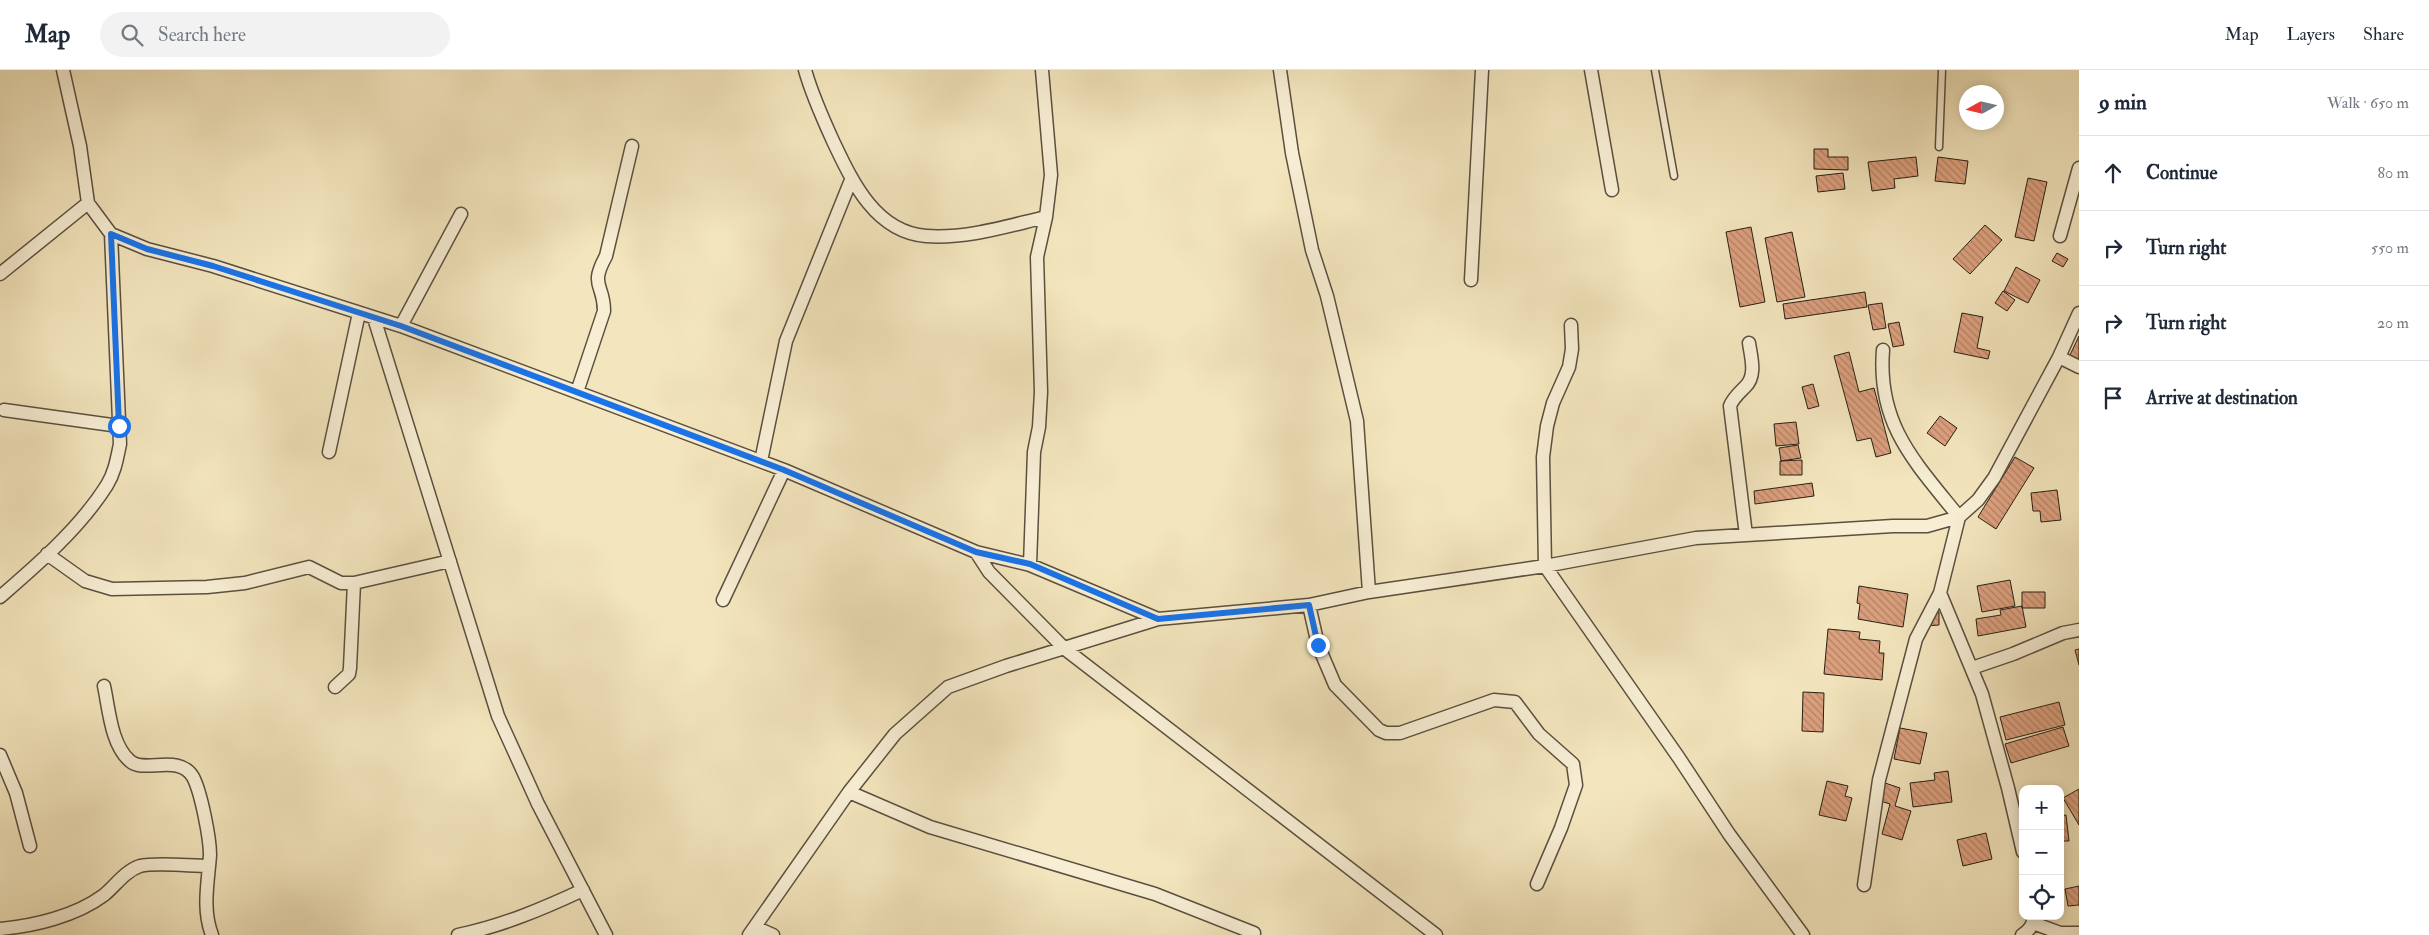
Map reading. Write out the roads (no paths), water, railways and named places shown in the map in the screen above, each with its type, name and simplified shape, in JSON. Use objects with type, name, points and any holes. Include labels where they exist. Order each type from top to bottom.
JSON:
[{"type":"street","points":[[63,70],[80,146],[88,202],[111,234],[147,249],[213,266],[401,326],[784,470],[976,552],[1030,564],[1158,619]]},
{"type":"street","points":[[805,70],[812,95],[851,180],[866,202],[886,221],[906,231],[926,236],[970,234],[1046,217]]},
{"type":"street","points":[[1030,564],[1034,452],[1039,427],[1041,392],[1037,257],[1046,217],[1051,176],[1042,70]]},
{"type":"street","points":[[1280,70],[1292,153],[1312,250],[1327,296],[1357,421],[1369,592]]},
{"type":"street","points":[[1471,280],[1482,70]]},
{"type":"street","points":[[1591,70],[1612,190]]},
{"type":"street","points":[[577,392],[604,311],[604,302],[597,284],[598,271],[606,256],[632,146]]},
{"type":"street","points":[[2060,236],[2079,168]]},
{"type":"street","points":[[761,461],[786,341],[851,180]]},
{"type":"street","points":[[0,274],[88,202]]},
{"type":"street","points":[[401,326],[462,214]]},
{"type":"street","points":[[0,597],[47,554],[75,525],[108,484],[116,464],[120,444],[111,234]]},
{"type":"street","points":[[329,452],[359,313]]},
{"type":"street","points":[[773,935],[752,931],[849,792],[895,734],[948,687],[1006,666],[1158,619],[1309,605],[1369,592],[1545,566],[1696,538],[1893,526],[1927,526],[1959,517],[1978,500],[1994,478],[2059,357],[2079,313]]},
{"type":"street","points":[[374,318],[498,716],[538,804],[606,935]]},
{"type":"street","points":[[1571,325],[1572,349],[1569,367],[1553,403],[1543,457],[1545,566],[1680,758],[1729,834],[1803,935]]},
{"type":"street","points":[[1746,535],[1730,406],[1732,400],[1750,382],[1752,364],[1749,343]]},
{"type":"street","points":[[1882,350],[1881,373],[1885,401],[1897,433],[1909,454],[1959,517]]},
{"type":"street","points":[[2059,357],[2079,367]]},
{"type":"street","points":[[4,410],[119,426]]},
{"type":"street","points":[[723,600],[784,470]]},
{"type":"street","points":[[1864,885],[1879,780],[1916,639],[1940,593],[1959,517]]},
{"type":"street","points":[[976,552],[989,572],[1066,649],[1436,935]]},
{"type":"street","points":[[47,554],[86,581],[112,589],[207,587],[245,583],[309,567],[340,583],[354,583],[450,561]]},
{"type":"street","points":[[335,687],[349,674],[354,583]]},
{"type":"street","points":[[1940,593],[1972,668],[1987,712],[2019,836]]},
{"type":"street","points":[[1309,605],[1318,645],[1335,685],[1379,730],[1386,733],[1400,733],[1494,700],[1507,700],[1515,702],[1539,734],[1573,764],[1576,784],[1561,828],[1537,884]]},
{"type":"street","points":[[1972,668],[2013,654],[2063,633],[2079,630]]},
{"type":"street","points":[[104,686],[115,735],[129,761],[137,766],[176,764],[192,775],[201,800],[210,853],[205,902],[212,935]]},
{"type":"street","points":[[0,755],[16,793],[30,846]]},
{"type":"street","points":[[849,792],[930,827],[1155,894],[1254,933]]},
{"type":"street","points":[[0,929],[38,925],[87,905],[104,895],[138,867],[150,865],[208,866]]},
{"type":"street","points":[[458,935],[485,929],[534,912],[583,890]]},
{"type":"street","points":[[2022,935],[2028,931],[2034,920],[2060,933],[2079,934]]},
{"type":"lane","points":[[1655,70],[1674,176]]},
{"type":"lane","points":[[1939,147],[1942,70]]}]
